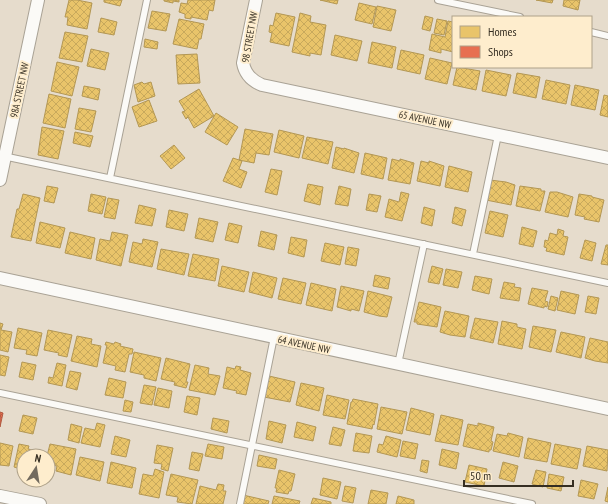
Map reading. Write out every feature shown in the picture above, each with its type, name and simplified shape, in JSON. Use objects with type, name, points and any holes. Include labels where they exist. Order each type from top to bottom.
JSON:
[{"type":"street","name":"98A STREET NW","points":[[0,180],[2,156],[38,0]]},
{"type":"street","name":"98 STREET NW","points":[[247,73],[244,69],[244,59],[256,0]]},
{"type":"street","name":"65 AVENUE NW","points":[[247,73],[255,82],[262,85],[608,158]]},
{"type":"street","name":"64 AVENUE NW","points":[[0,278],[274,338],[608,408]]},
{"type":"street","points":[[0,496],[40,504]]},
{"type":"lane","points":[[110,178],[147,0]]},
{"type":"lane","points":[[438,0],[515,16]]},
{"type":"lane","points":[[592,32],[608,36]]},
{"type":"lane","points":[[473,254],[498,134]]},
{"type":"lane","points":[[2,156],[608,282]]},
{"type":"lane","points":[[398,364],[424,244]]},
{"type":"lane","points":[[240,504],[274,338]]},
{"type":"lane","points":[[0,393],[532,504]]},
{"type":"building: Homes","points":[[69,0],[92,3],[87,29],[67,25],[68,17],[65,17]]},
{"type":"building: Homes","points":[[104,0],[122,0],[120,6],[104,2]]},
{"type":"building: Homes","points":[[164,0],[179,0],[179,2],[173,1],[173,3]]},
{"type":"building: Homes","points":[[188,0],[215,0],[213,11],[209,10],[207,20],[191,17],[191,19],[185,18],[185,14],[179,12],[181,3],[187,4]]},
{"type":"building: Homes","points":[[320,0],[338,0],[337,4]]},
{"type":"building: Homes","points":[[536,0],[553,0],[552,3]]},
{"type":"building: Homes","points":[[564,0],[580,0],[578,10],[563,6]]},
{"type":"building: Homes","points":[[359,3],[376,7],[372,24],[355,20]]},
{"type":"building: Homes","points":[[377,6],[396,10],[391,31],[373,27]]},
{"type":"building: Homes","points":[[152,11],[170,14],[166,31],[148,28]]},
{"type":"building: Homes","points":[[276,13],[295,17],[289,46],[270,42],[272,33],[269,32],[270,25],[273,26]]},
{"type":"building: Homes","points":[[300,13],[311,16],[310,22],[326,25],[321,55],[310,53],[310,56],[292,52]]},
{"type":"building: Homes","points":[[425,16],[433,18],[430,31],[422,29]]},
{"type":"building: Homes","points":[[101,18],[117,22],[114,35],[98,32]]},
{"type":"building: Homes","points":[[179,19],[204,24],[197,49],[173,44]]},
{"type":"building: Homes","points":[[437,19],[447,21],[444,35],[434,33]]},
{"type":"building: Homes","points":[[448,21],[452,22],[452,52],[441,49],[441,53],[429,50],[432,34],[445,37]]},
{"type":"building: Homes","points":[[65,32],[88,36],[82,62],[59,58]]},
{"type":"building: Homes","points":[[335,35],[362,41],[357,61],[331,55]]},
{"type":"building: Homes","points":[[145,39],[158,42],[157,49],[144,47]]},
{"type":"building: Homes","points":[[372,42],[396,47],[392,68],[368,63]]},
{"type":"building: Homes","points":[[91,49],[109,53],[105,70],[87,66]]},
{"type":"building: Homes","points":[[401,50],[424,55],[420,74],[397,69]]},
{"type":"building: Homes","points":[[197,54],[200,83],[178,84],[176,55]]},
{"type":"building: Homes","points":[[430,58],[452,63],[447,84],[425,79]]},
{"type":"building: Homes","points":[[57,62],[79,67],[72,96],[51,91]]},
{"type":"building: Homes","points":[[457,68],[480,71],[476,90],[453,85]]},
{"type":"building: Homes","points":[[486,70],[511,75],[506,96],[482,91]]},
{"type":"building: Homes","points":[[517,73],[540,77],[536,98],[513,93]]},
{"type":"building: Homes","points":[[546,80],[570,85],[566,104],[542,99]]},
{"type":"building: Homes","points":[[142,82],[144,84],[151,82],[155,96],[138,102],[134,85]]},
{"type":"building: Homes","points":[[575,85],[599,90],[595,110],[571,105]]},
{"type":"building: Homes","points":[[84,86],[100,89],[98,100],[82,96]]},
{"type":"building: Homes","points":[[199,89],[214,116],[194,128],[188,117],[186,119],[182,112],[185,111],[179,101]]},
{"type":"building: Homes","points":[[49,94],[71,99],[65,128],[43,123]]},
{"type":"building: Homes","points":[[604,95],[608,96],[608,117],[600,115]]},
{"type":"building: Homes","points":[[149,100],[157,121],[139,127],[132,107]]},
{"type":"building: Homes","points":[[79,108],[96,111],[91,132],[75,129]]},
{"type":"building: Homes","points":[[216,113],[238,127],[227,145],[205,132]]},
{"type":"building: Homes","points":[[42,127],[64,131],[58,159],[38,155]]},
{"type":"building: Homes","points":[[245,129],[273,134],[269,155],[256,153],[254,163],[239,160]]},
{"type":"building: Homes","points":[[279,130],[304,136],[299,158],[274,152]]},
{"type":"building: Homes","points":[[75,132],[93,136],[90,147],[73,143]]},
{"type":"building: Homes","points":[[307,137],[333,142],[328,164],[302,158]]},
{"type":"building: Homes","points":[[174,145],[185,158],[171,169],[160,156]]},
{"type":"building: Homes","points":[[336,147],[359,153],[354,173],[332,168]]},
{"type":"building: Homes","points":[[365,153],[387,158],[383,179],[361,174]]},
{"type":"building: Homes","points":[[233,158],[242,161],[239,169],[247,172],[241,188],[223,181]]},
{"type":"building: Homes","points":[[392,159],[400,161],[400,159],[414,163],[410,184],[388,180]]},
{"type":"building: Homes","points":[[421,161],[429,163],[429,161],[444,166],[440,186],[417,181]]},
{"type":"building: Homes","points":[[449,166],[472,172],[468,192],[445,187]]},
{"type":"building: Homes","points":[[271,169],[282,171],[277,195],[265,192]]},
{"type":"building: Homes","points":[[490,180],[515,185],[511,205],[486,200]]},
{"type":"building: Homes","points":[[308,184],[323,187],[320,205],[304,201]]},
{"type":"building: Homes","points":[[47,186],[58,188],[54,203],[44,201]]},
{"type":"building: Homes","points":[[339,186],[351,189],[348,206],[335,204]]},
{"type":"building: Homes","points":[[520,186],[545,191],[540,211],[516,206]]},
{"type":"building: Homes","points":[[401,192],[409,194],[402,221],[385,217],[389,199],[399,202]]},
{"type":"building: Homes","points":[[550,192],[557,192],[573,197],[568,217],[545,212]]},
{"type":"building: Homes","points":[[23,194],[40,198],[31,241],[11,237],[17,209],[19,209]]},
{"type":"building: Homes","points":[[91,194],[106,197],[102,214],[88,211]]},
{"type":"building: Homes","points":[[369,194],[381,196],[377,212],[366,210]]},
{"type":"building: Homes","points":[[579,194],[604,200],[599,222],[584,219],[585,217],[575,215]]},
{"type":"building: Homes","points":[[108,198],[119,200],[115,219],[104,217]]},
{"type":"building: Homes","points":[[139,205],[156,209],[152,226],[135,223]]},
{"type":"building: Homes","points":[[424,207],[435,210],[432,226],[421,223]]},
{"type":"building: Homes","points":[[455,207],[466,210],[462,226],[452,223]]},
{"type":"building: Homes","points":[[169,210],[188,214],[184,231],[166,227]]},
{"type":"building: Homes","points":[[490,211],[508,215],[503,237],[485,233]]},
{"type":"building: Homes","points":[[199,218],[218,222],[213,242],[195,238]]},
{"type":"building: Homes","points":[[40,222],[65,228],[60,248],[36,243]]},
{"type":"building: Homes","points":[[229,223],[242,226],[238,243],[225,240]]},
{"type":"building: Homes","points":[[522,227],[537,231],[533,247],[519,244]]},
{"type":"building: Homes","points":[[558,229],[564,231],[563,236],[568,237],[564,255],[546,251],[547,248],[544,247],[545,240],[548,241],[550,233],[557,235]]},
{"type":"building: Homes","points":[[261,231],[277,235],[274,250],[258,246]]},
{"type":"building: Homes","points":[[70,232],[95,238],[91,259],[65,253]]},
{"type":"building: Homes","points":[[112,232],[128,235],[121,266],[96,260],[100,239],[110,241]]},
{"type":"building: Homes","points":[[291,237],[307,240],[304,257],[288,253]]},
{"type":"building: Homes","points":[[143,239],[158,242],[152,267],[129,262],[133,242],[142,244]]},
{"type":"building: Homes","points":[[585,240],[596,243],[592,261],[580,258]]},
{"type":"building: Homes","points":[[325,243],[344,247],[340,265],[321,261]]},
{"type":"building: Homes","points":[[606,245],[608,245],[608,265],[601,264]]},
{"type":"building: Homes","points":[[348,247],[359,249],[356,266],[345,264]]},
{"type":"building: Homes","points":[[161,249],[189,254],[184,275],[157,269]]},
{"type":"building: Homes","points":[[193,254],[219,259],[215,281],[188,276]]},
{"type":"building: Homes","points":[[222,266],[249,272],[244,292],[218,286]]},
{"type":"building: Homes","points":[[432,266],[443,269],[439,284],[428,282]]},
{"type":"building: Homes","points":[[446,269],[462,272],[458,288],[443,285]]},
{"type":"building: Homes","points":[[253,272],[277,278],[272,298],[249,292]]},
{"type":"building: Homes","points":[[375,275],[390,278],[388,289],[373,286]]},
{"type":"building: Homes","points":[[475,276],[492,279],[489,294],[472,290]]},
{"type":"building: Homes","points":[[283,278],[306,283],[301,304],[278,299]]},
{"type":"building: Homes","points":[[504,282],[515,284],[514,287],[521,288],[519,301],[500,298]]},
{"type":"building: Homes","points":[[311,283],[336,289],[332,311],[306,305]]},
{"type":"building: Homes","points":[[341,286],[364,291],[359,311],[351,309],[351,311],[337,307]]},
{"type":"building: Homes","points":[[532,288],[548,291],[545,301],[548,302],[547,307],[544,306],[544,308],[528,304]]},
{"type":"building: Homes","points":[[368,291],[392,297],[387,317],[364,312]]},
{"type":"building: Homes","points":[[561,291],[579,295],[575,314],[557,310]]},
{"type":"building: Homes","points":[[551,296],[558,298],[555,311],[548,309]]},
{"type":"building: Homes","points":[[588,296],[599,298],[596,314],[585,312]]},
{"type":"building: Homes","points":[[419,302],[441,307],[437,327],[417,324],[417,322],[414,322]]},
{"type":"building: Homes","points":[[445,311],[469,316],[465,337],[440,332]]},
{"type":"building: Homes","points":[[475,318],[498,322],[493,343],[470,338]]},
{"type":"building: Homes","points":[[502,321],[517,324],[517,327],[526,329],[522,349],[498,344]]},
{"type":"building: Homes","points":[[0,323],[3,324],[1,330],[12,332],[8,352],[0,350]]},
{"type":"building: Homes","points":[[533,326],[556,330],[551,352],[529,347]]},
{"type":"building: Homes","points":[[18,328],[42,333],[37,356],[26,354],[27,350],[14,348]]},
{"type":"building: Homes","points":[[48,330],[72,335],[67,357],[58,355],[59,353],[44,350]]},
{"type":"building: Homes","points":[[561,332],[585,337],[581,358],[556,352]]},
{"type":"building: Homes","points":[[77,336],[92,339],[91,344],[101,346],[97,367],[71,361]]},
{"type":"building: Homes","points":[[590,338],[608,342],[608,363],[585,358]]},
{"type":"building: Homes","points":[[106,342],[114,344],[115,342],[121,344],[120,346],[133,349],[132,354],[129,354],[125,372],[115,370],[116,366],[103,363],[107,345],[105,345]]},
{"type":"building: Homes","points":[[134,352],[161,358],[156,381],[144,378],[144,375],[130,372]]},
{"type":"building: Homes","points":[[0,355],[9,357],[5,376],[0,375]]},
{"type":"building: Homes","points":[[166,358],[190,364],[186,388],[174,385],[175,382],[161,379]]},
{"type":"building: Homes","points":[[22,362],[36,365],[33,380],[19,377]]},
{"type":"building: Homes","points":[[57,363],[66,365],[62,386],[48,383],[49,377],[53,378]]},
{"type":"building: Homes","points":[[195,365],[209,368],[208,374],[220,376],[215,395],[189,390]]},
{"type":"building: Homes","points":[[236,366],[241,367],[240,370],[251,373],[246,395],[236,393],[237,391],[223,388],[227,367],[235,369]]},
{"type":"building: Homes","points":[[70,371],[81,373],[77,390],[66,387]]},
{"type":"building: Homes","points":[[269,376],[295,382],[290,402],[264,397]]},
{"type":"building: Homes","points":[[109,378],[126,382],[123,398],[105,395]]},
{"type":"building: Homes","points":[[301,383],[324,388],[319,411],[296,405]]},
{"type":"building: Homes","points":[[144,385],[156,387],[152,405],[140,403]]},
{"type":"building: Homes","points":[[158,388],[172,391],[169,408],[154,405]]},
{"type":"building: Homes","points":[[327,395],[349,400],[345,419],[323,415]]},
{"type":"building: Homes","points":[[187,396],[200,398],[197,415],[184,412]]},
{"type":"building: Homes","points":[[353,399],[378,404],[372,429],[347,424],[351,402]]},
{"type":"building: Homes","points":[[125,400],[133,402],[131,412],[123,411]]},
{"type":"building: Homes","points":[[381,407],[407,412],[402,434],[377,429]]},
{"type":"building: Homes","points":[[411,408],[434,414],[430,435],[406,430]]},
{"type":"building: Homes","points":[[23,415],[37,418],[33,434],[19,431]]},
{"type":"building: Homes","points":[[441,415],[463,420],[458,445],[435,441]]},
{"type":"building: Homes","points":[[213,418],[229,421],[227,433],[211,429]]},
{"type":"building: Homes","points":[[269,421],[286,425],[282,443],[266,439]]},
{"type":"building: Homes","points":[[297,422],[316,427],[313,441],[294,437]]},
{"type":"building: Homes","points":[[97,423],[105,425],[100,447],[81,443],[85,428],[95,430]]},
{"type":"building: Homes","points":[[478,423],[494,427],[491,441],[493,442],[489,452],[463,446],[468,424],[478,426]]},
{"type":"building: Homes","points":[[71,424],[82,427],[79,443],[68,440]]},
{"type":"building: Homes","points":[[333,427],[345,430],[341,446],[329,444]]},
{"type":"building: Homes","points":[[356,433],[372,436],[369,453],[353,451]]},
{"type":"building: Homes","points":[[508,433],[523,437],[519,457],[493,451],[497,434],[507,436]]},
{"type":"building: Homes","points":[[115,436],[130,440],[126,457],[111,454]]},
{"type":"building: Homes","points":[[386,436],[401,440],[397,457],[377,452],[379,444],[383,445]]},
{"type":"building: Homes","points":[[528,438],[551,443],[547,462],[524,458]]},
{"type":"building: Homes","points":[[403,441],[418,444],[415,459],[400,456]]},
{"type":"building: Homes","points":[[0,443],[13,446],[9,466],[0,465]]},
{"type":"building: Homes","points":[[19,444],[29,446],[28,448],[18,448]]},
{"type":"building: Homes","points":[[50,444],[76,449],[71,475],[56,471],[56,448],[49,448]]},
{"type":"building: Homes","points":[[208,444],[224,447],[222,459],[205,456]]},
{"type":"building: Homes","points":[[555,444],[581,449],[577,469],[551,464]]},
{"type":"building: Homes","points":[[157,445],[173,448],[168,471],[161,469],[162,464],[154,463]]},
{"type":"building: Homes","points":[[587,446],[608,450],[607,471],[583,466]]},
{"type":"building: Homes","points":[[442,449],[459,453],[456,469],[439,465]]},
{"type":"building: Homes","points":[[192,452],[203,454],[199,471],[189,469]]},
{"type":"building: Homes","points":[[259,455],[277,459],[275,469],[257,466]]},
{"type":"building: Homes","points":[[80,457],[104,462],[100,481],[76,475]]},
{"type":"building: Homes","points":[[422,460],[429,461],[427,473],[420,471]]},
{"type":"building: Homes","points":[[111,462],[136,468],[132,488],[107,483]]},
{"type":"building: Homes","points":[[503,462],[518,466],[514,482],[499,478]]},
{"type":"building: Homes","points":[[469,465],[487,469],[484,486],[465,482]]},
{"type":"building: Homes","points":[[155,469],[164,472],[159,498],[139,494],[143,474],[153,476]]},
{"type":"building: Homes","points":[[279,470],[295,474],[291,491],[289,491],[288,494],[276,492],[277,488],[275,488]]},
{"type":"building: Homes","points":[[536,470],[546,472],[543,487],[532,484]]},
{"type":"building: Homes","points":[[171,474],[198,480],[192,504],[177,502],[178,497],[166,495]]},
{"type":"building: Homes","points":[[549,474],[564,477],[561,491],[547,488]]},
{"type":"building: Homes","points":[[323,478],[341,482],[337,499],[320,495]]},
{"type":"building: Homes","points":[[581,480],[598,484],[594,499],[578,496]]},
{"type":"building: Homes","points":[[218,484],[224,485],[223,491],[226,491],[223,504],[196,504],[200,486],[216,490]]},
{"type":"building: Homes","points":[[345,486],[356,488],[353,503],[342,501]]},
{"type":"building: Homes","points":[[608,487],[608,502],[605,501]]},
{"type":"building: Homes","points":[[371,490],[388,493],[386,504],[368,504]]},
{"type":"building: Homes","points":[[243,495],[269,501],[268,504],[241,504]]},
{"type":"building: Homes","points":[[274,496],[300,501],[299,504],[272,504]]},
{"type":"building: Homes","points":[[398,496],[414,500],[414,504],[396,504]]},
{"type":"building: Homes","points":[[313,498],[331,502],[331,504],[311,504]]},
{"type":"building: Shops","points":[[0,412],[3,413],[0,427]]}]
